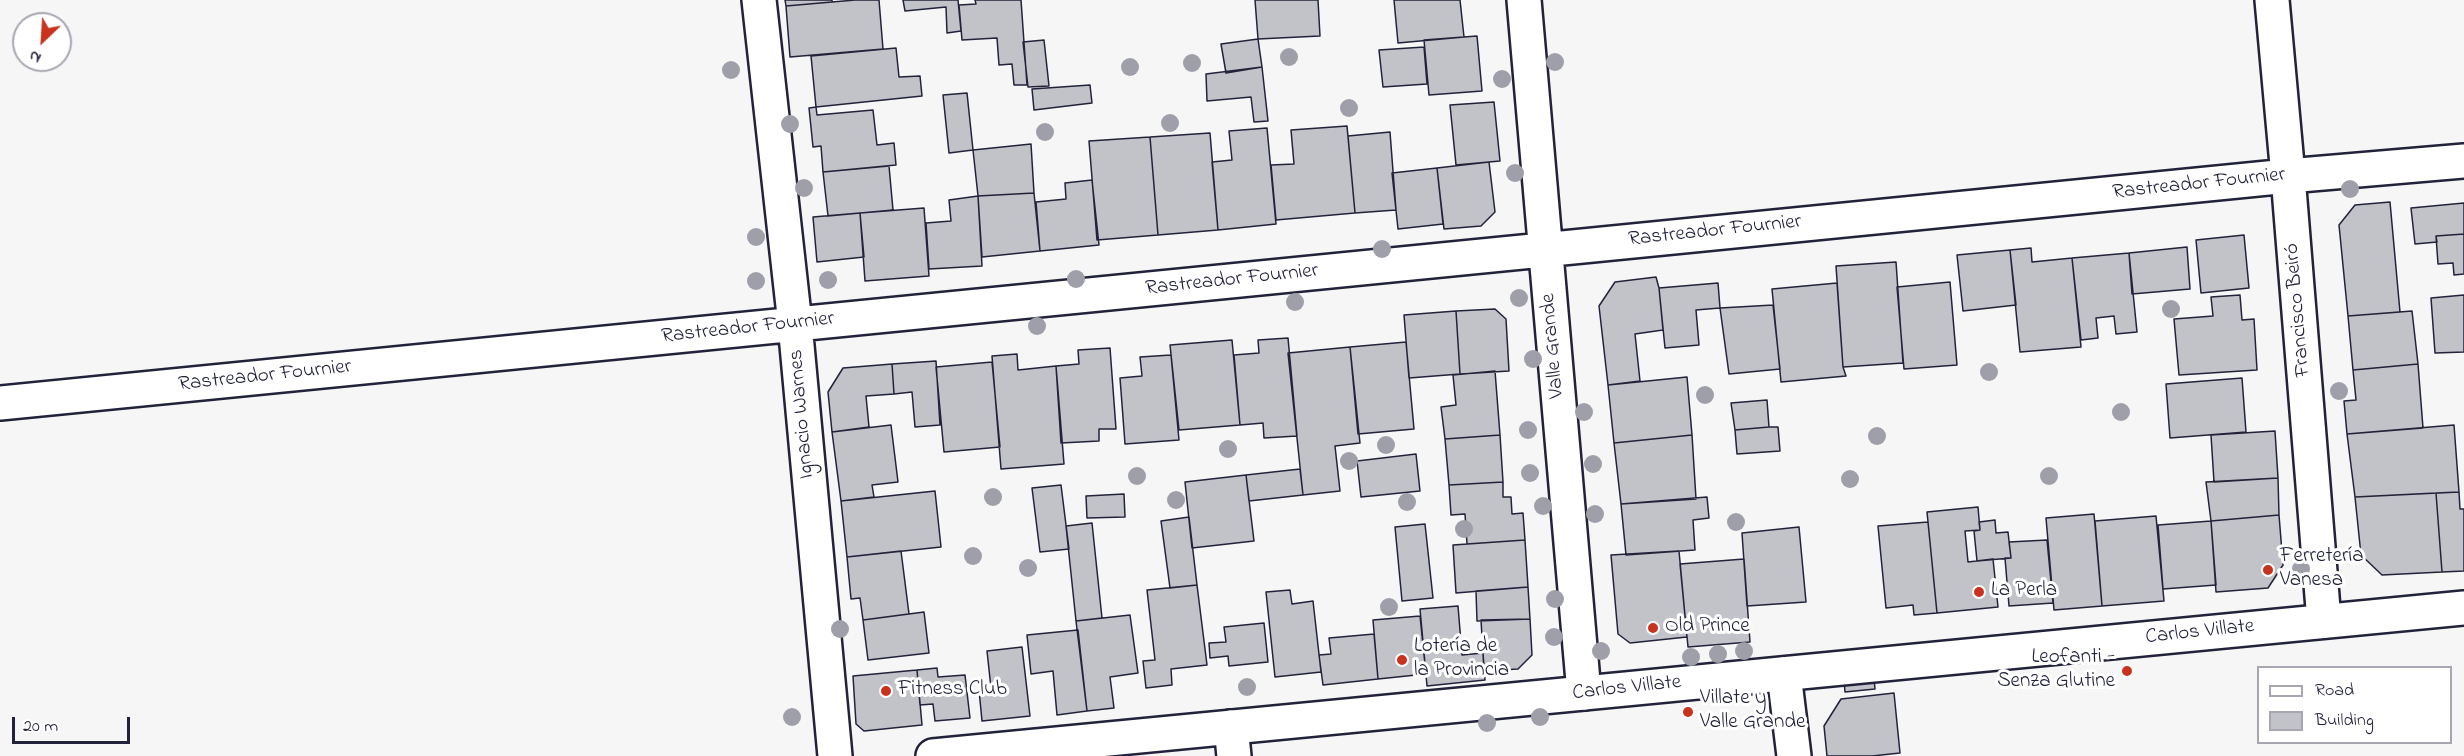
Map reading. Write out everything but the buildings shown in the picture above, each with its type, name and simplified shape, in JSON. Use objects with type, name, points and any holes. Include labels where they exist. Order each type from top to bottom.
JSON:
[{"type":"street","name":"Ignacio Warnes","points":[[759,0],[795,324],[835,756]]},
{"type":"street","name":"Valle Grande","points":[[1524,0],[1584,693]]},
{"type":"street","name":"Francisco Beiró","points":[[2272,0],[2324,621]]},
{"type":"street","name":"Rastreador Fournier","points":[[0,403],[2288,176],[2464,161]]},
{"type":"street","name":"Carlos Villate","points":[[933,756],[1233,742],[1584,693],[2464,608]]},
{"type":"street","points":[[1784,674],[1794,756]]},
{"type":"place","name":"Ferretería Vanesa","points":[[2268,570]]},
{"type":"place","name":"La Perla","points":[[1979,592]]},
{"type":"place","name":"Old Prince","points":[[1653,628]]},
{"type":"place","name":"Lotería de la Provincia","points":[[1402,660]]},
{"type":"place","name":"Leofanti - Senza Glutine","points":[[2127,671]]},
{"type":"place","name":"Fitness Club","points":[[886,691]]},
{"type":"place","name":"Villate y Valle Grande","points":[[1688,712]]}]
